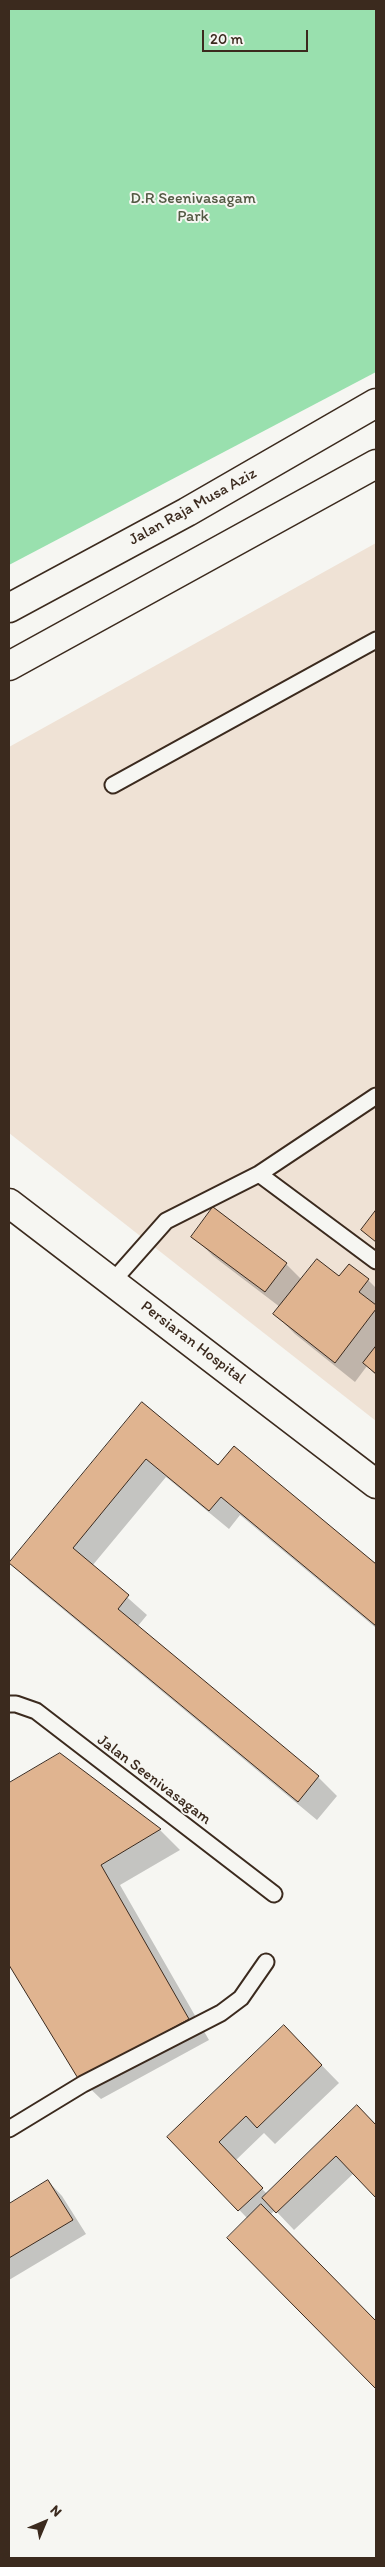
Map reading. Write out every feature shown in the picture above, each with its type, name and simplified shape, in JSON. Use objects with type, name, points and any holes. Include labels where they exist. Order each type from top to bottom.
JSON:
[{"type":"main road","name":"Jalan Raja Musa Aziz","points":[[9,608],[187,512],[376,403]]},
{"type":"main road","points":[[9,666],[376,464]]},
{"type":"main road","name":"Persiaran Hospital","points":[[9,1203],[376,1484]]},
{"type":"lane","points":[[113,785],[376,640]]},
{"type":"lane","points":[[112,1282],[166,1221],[259,1174],[376,1096]]},
{"type":"lane","points":[[259,1174],[376,1261]]},
{"type":"lane","name":"Jalan Seenivasagam","points":[[9,1704],[16,1704],[36,1711],[274,1894]]},
{"type":"lane","points":[[9,2129],[83,2084],[221,2013],[242,1998],[266,1962]]},
{"type":"shaded area","points":[[376,543],[376,1421],[9,1133],[9,747]]},
{"type":"green space","name":"D.R Seenivasagam Park","points":[[9,9],[376,9],[376,372],[9,565]]},
{"type":"building","points":[[213,1207],[287,1263],[265,1292],[191,1237]]},
{"type":"building","points":[[376,1210],[376,1242],[361,1230]]},
{"type":"building","points":[[317,1259],[339,1276],[349,1264],[369,1279],[359,1292],[376,1305],[376,1309],[335,1363],[273,1314]]},
{"type":"building","points":[[376,1346],[376,1374],[363,1363]]},
{"type":"building","points":[[142,1402],[218,1465],[234,1446],[376,1564],[376,1626],[221,1497],[209,1511],[146,1459],[73,1548],[129,1595],[118,1609],[319,1776],[298,1802],[9,1563]]},
{"type":"building","points":[[60,1753],[161,1829],[101,1865],[189,2019],[79,2080],[9,1965],[9,1783]]},
{"type":"building","points":[[284,2025],[322,2065],[257,2128],[246,2116],[219,2142],[263,2188],[238,2211],[167,2137]]},
{"type":"building","points":[[357,2105],[376,2125],[376,2198],[336,2156],[276,2213],[262,2198]]},
{"type":"building","points":[[48,2180],[73,2220],[9,2258],[9,2204]]},
{"type":"building","points":[[261,2204],[376,2321],[376,2389],[227,2238]]}]
